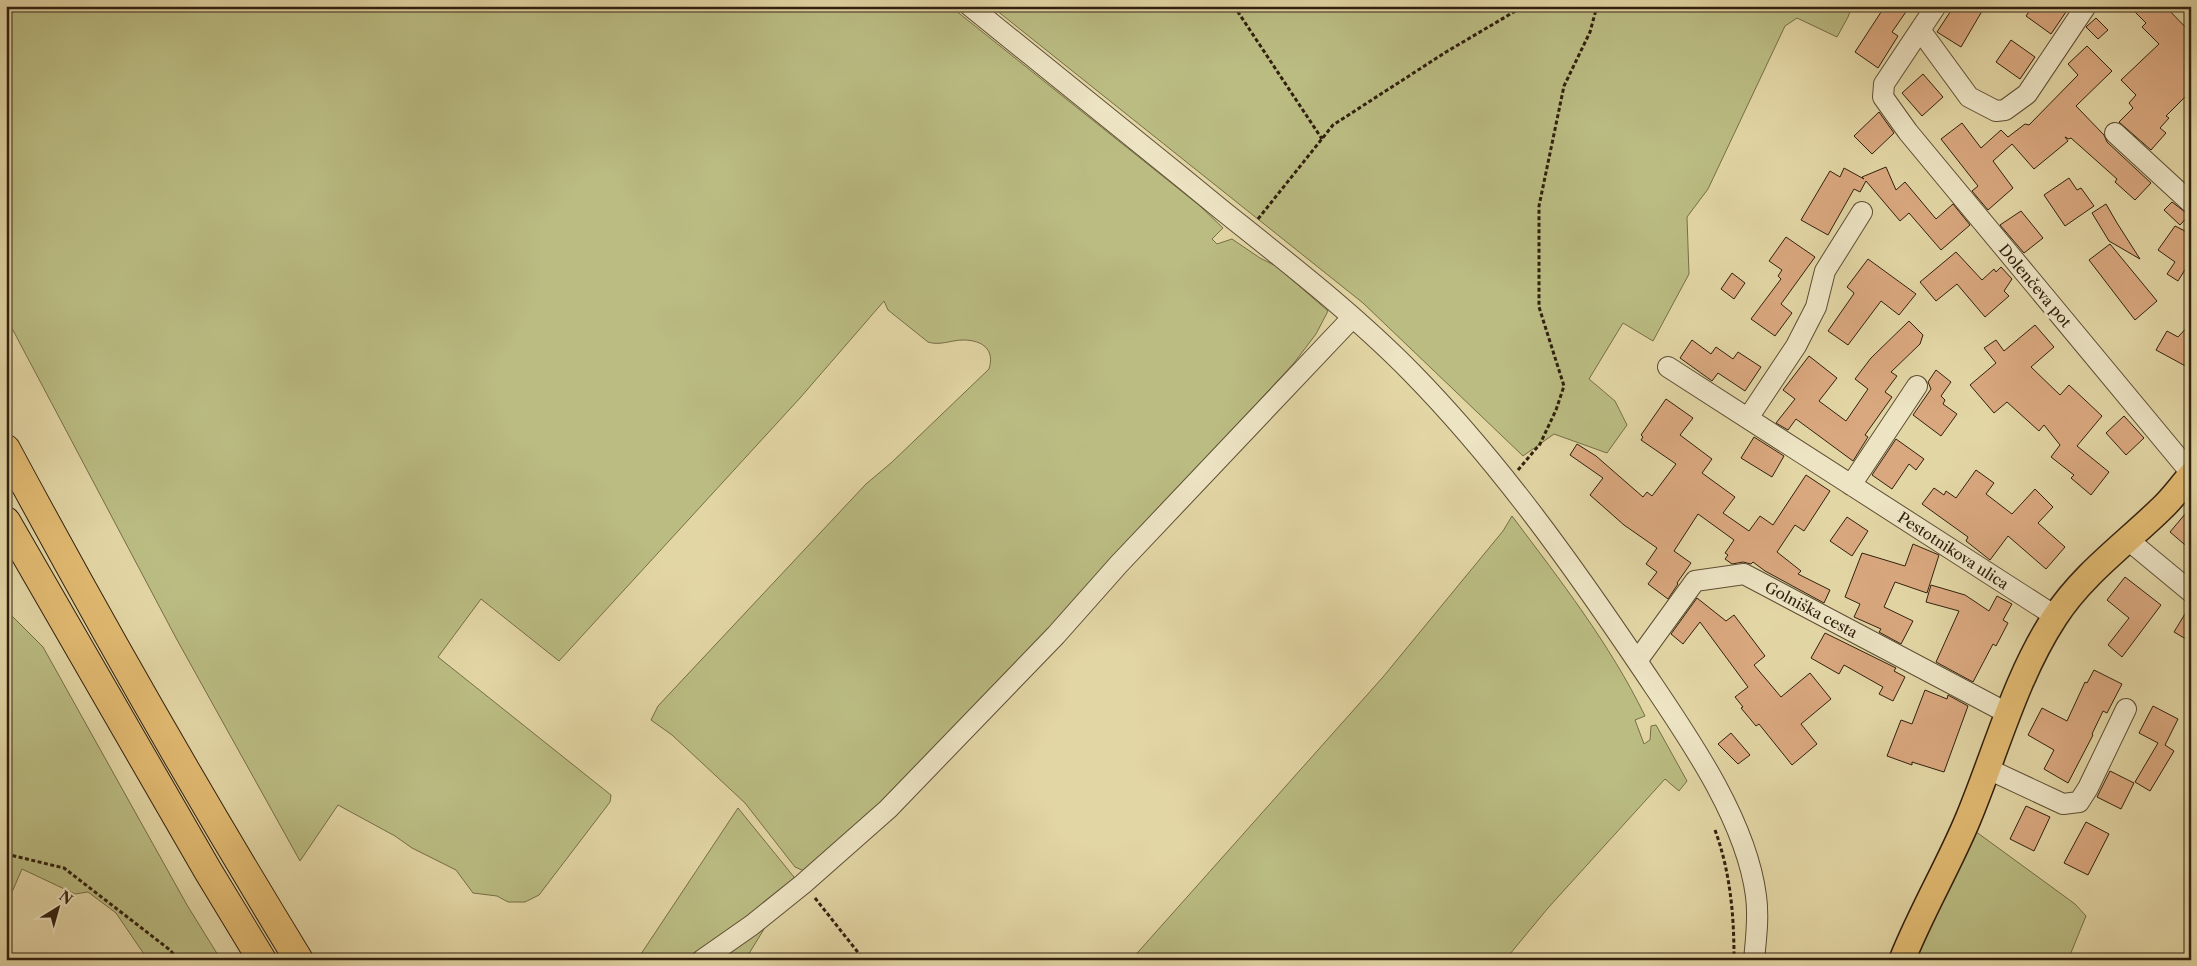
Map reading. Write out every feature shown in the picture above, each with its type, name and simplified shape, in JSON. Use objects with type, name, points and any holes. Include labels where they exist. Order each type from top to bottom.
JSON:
[{"type":"highway","points":[[6,449],[87,599],[246,873],[299,960]]},
{"type":"highway","points":[[6,521],[208,871],[262,960]]},
{"type":"main road","points":[[1902,960],[1918,919],[1968,820],[2022,680],[2055,616],[2085,581],[2127,539],[2162,508],[2191,474]]},
{"type":"street","points":[[970,6],[1248,231],[1352,318],[1410,371],[1471,436],[1509,482],[1577,573],[1636,661],[1730,810],[1748,860],[1756,895],[1758,924],[1754,960]]},
{"type":"street","points":[[1936,6],[1920,30],[1969,97],[1996,111],[2005,110],[2027,94],[2086,6]]},
{"type":"street","name":"Dolenčeva pot","points":[[1920,30],[1884,84],[1882,97],[1920,147],[2191,474]]},
{"type":"street","points":[[2115,133],[2191,203]]},
{"type":"street","points":[[1748,418],[1796,346],[1816,307],[1825,272],[1862,212]]},
{"type":"street","points":[[702,960],[803,884],[888,809],[1352,318]]},
{"type":"street","name":"Pestotnikova ulica","points":[[1668,367],[2055,616]]},
{"type":"street","points":[[1851,485],[1917,386]]},
{"type":"street","points":[[2127,539],[2191,592]]},
{"type":"street","name":"Golniška cesta","points":[[1636,661],[1695,581],[1744,574],[2009,714]]},
{"type":"street","points":[[1988,768],[2063,804],[2079,802],[2088,788],[2126,709]]},
{"type":"path","points":[[1234,6],[1322,139]]},
{"type":"path","points":[[1248,231],[1333,125],[1446,52],[1524,6]]},
{"type":"path","points":[[1509,482],[1540,444],[1556,410],[1564,386],[1539,307],[1540,206],[1564,86],[1590,32],[1597,6]]},
{"type":"path","points":[[1712,822],[1721,845],[1733,909],[1734,960]]},
{"type":"path","points":[[6,854],[64,868],[170,950],[178,960]]},
{"type":"path","points":[[803,884],[864,960]]},
{"type":"green space","points":[[6,6],[950,6],[1200,206],[1223,228],[1212,239],[1217,244],[1232,239],[1260,258],[1276,266],[1328,311],[1316,334],[1294,363],[912,777],[809,873],[795,867],[745,803],[672,735],[651,720],[658,706],[866,484],[891,463],[989,369],[989,351],[982,344],[970,340],[928,342],[888,310],[884,301],[800,398],[559,661],[481,599],[438,657],[611,795],[610,802],[539,895],[525,902],[508,902],[497,896],[473,893],[456,870],[412,848],[395,836],[338,805],[300,861],[176,638],[6,317]]},
{"type":"green space","points":[[991,6],[1852,6],[1837,37],[1797,18],[1785,26],[1708,189],[1687,217],[1689,274],[1653,341],[1623,323],[1589,379],[1615,401],[1627,425],[1607,453],[1554,434],[1523,456],[1363,303]]},
{"type":"green space","points":[[1512,516],[1583,613],[1616,663],[1645,716],[1635,720],[1644,744],[1650,740],[1651,726],[1656,725],[1687,781],[1679,791],[1665,779],[1548,908],[1505,960],[1131,960],[1383,677],[1503,531]]},
{"type":"green space","points":[[6,610],[43,647],[187,905],[221,960],[148,960],[116,913],[88,892],[75,894],[22,869],[6,906]]},
{"type":"green space","points":[[738,808],[794,877],[793,883],[695,960],[637,960]]},
{"type":"green space","points":[[1975,831],[2075,904],[2086,916],[2068,960],[1916,960]]},
{"type":"green space","points":[[769,921],[745,960],[710,960]]},
{"type":"building","points":[[1885,6],[1910,6],[1892,32],[1898,36],[1878,68],[1855,52]]},
{"type":"building","points":[[1954,6],[1985,6],[1961,47],[1937,32]]},
{"type":"building","points":[[2033,6],[2070,6],[2051,34],[2026,16]]},
{"type":"building","points":[[2129,6],[2165,6],[2191,33],[2191,91],[2166,116],[2169,118],[2160,128],[2166,133],[2151,150],[2119,122],[2133,108],[2129,103],[2136,95],[2121,80],[2159,44],[2142,27],[2146,23]]},
{"type":"building","points":[[2096,18],[2108,30],[2098,39],[2086,27]]},
{"type":"building","points":[[2011,40],[2035,57],[2020,79],[1996,62]]},
{"type":"building","points":[[2087,46],[2112,71],[2076,106],[2104,135],[2107,142],[2151,183],[2135,200],[2115,182],[2117,179],[2071,138],[2065,137],[2068,141],[2034,169],[2012,144],[1993,161],[2013,188],[1988,210],[1972,191],[1978,186],[1941,139],[1962,123],[1981,148],[2001,130],[2008,137],[2025,124],[2029,125],[2078,75],[2068,64]]},
{"type":"building","points":[[1923,74],[1943,97],[1922,116],[1902,93]]},
{"type":"building","points":[[1879,112],[1894,133],[1872,154],[1854,136]]},
{"type":"building","points":[[1886,167],[1896,190],[1905,182],[1936,219],[1953,204],[1970,225],[1941,250],[1909,213],[1900,221],[1866,181],[1860,192],[1854,189],[1828,235],[1801,220],[1830,171],[1840,177],[1844,168],[1864,179],[1862,177]]},
{"type":"building","points":[[2069,178],[2077,190],[2081,188],[2094,206],[2065,226],[2044,195]]},
{"type":"building","points":[[2172,202],[2189,215],[2180,225],[2164,210]]},
{"type":"building","points":[[2106,204],[2140,259],[2109,241],[2092,213]]},
{"type":"building","points":[[2021,211],[2043,238],[2024,253],[2000,225]]},
{"type":"building","points":[[2175,226],[2191,234],[2191,271],[2186,268],[2178,281],[2167,274],[2175,262],[2158,250]]},
{"type":"building","points":[[1786,237],[1815,257],[1781,304],[1792,313],[1775,336],[1751,319],[1781,279],[1778,276],[1782,270],[1769,261]]},
{"type":"building","points":[[2110,244],[2157,301],[2135,320],[2089,260]]},
{"type":"building","points":[[1956,252],[1982,280],[1994,269],[1996,272],[2001,267],[2012,279],[2004,291],[2009,296],[1985,317],[1957,284],[1936,301],[1920,282]]},
{"type":"building","points":[[1868,259],[1916,294],[1899,315],[1881,301],[1848,345],[1828,331],[1854,293],[1847,287]]},
{"type":"building","points":[[1732,273],[1745,283],[1734,299],[1721,289]]},
{"type":"building","points":[[1909,321],[1923,335],[1920,344],[1891,372],[1897,376],[1885,392],[1892,397],[1865,435],[1868,437],[1853,461],[1796,419],[1788,430],[1776,423],[1795,399],[1783,390],[1809,356],[1837,378],[1819,401],[1846,421],[1868,389],[1855,379],[1871,358]]},
{"type":"building","points":[[2191,323],[2191,369],[2156,350],[2167,331],[2178,337]]},
{"type":"building","points":[[2035,325],[2054,347],[2031,367],[2060,395],[2069,385],[2102,416],[2077,446],[2109,472],[2091,495],[2071,478],[2074,475],[2051,457],[2060,445],[2044,425],[2039,431],[2007,402],[1994,413],[1970,385],[1996,363],[1984,348],[1996,340],[2004,351]]},
{"type":"building","points":[[1692,340],[1711,354],[1716,347],[1733,359],[1738,352],[1761,367],[1745,391],[1718,373],[1712,381],[1680,358]]},
{"type":"building","points":[[1936,370],[1951,382],[1941,396],[1945,400],[1943,404],[1957,414],[1941,436],[1913,415],[1931,389],[1928,382]]},
{"type":"building","points":[[1666,399],[1693,418],[1680,435],[1712,459],[1702,473],[1735,497],[1723,513],[1749,531],[1760,516],[1773,525],[1806,475],[1830,491],[1804,531],[1795,525],[1777,552],[1801,571],[1798,574],[1830,590],[1824,603],[1765,571],[1753,562],[1751,564],[1743,562],[1732,564],[1725,559],[1728,555],[1725,553],[1734,540],[1698,514],[1674,551],[1691,563],[1668,599],[1648,584],[1657,572],[1646,564],[1657,548],[1624,525],[1590,495],[1603,478],[1570,455],[1577,444],[1596,456],[1643,497],[1647,492],[1652,496],[1676,464],[1641,440],[1643,437],[1641,435]]},
{"type":"building","points":[[2124,416],[2144,438],[2126,455],[2106,433]]},
{"type":"building","points":[[1754,437],[1784,456],[1772,477],[1741,458]]},
{"type":"building","points":[[1896,439],[1924,459],[1916,470],[1909,464],[1892,489],[1872,475]]},
{"type":"building","points":[[1976,470],[1994,483],[1986,494],[2012,514],[2035,489],[2053,507],[2038,523],[2065,547],[2046,569],[2008,536],[1990,560],[1966,541],[1968,537],[1922,504],[1934,488],[1944,495],[1946,491],[1956,498]]},
{"type":"building","points":[[2191,507],[2191,550],[2170,532]]},
{"type":"building","points":[[1847,517],[1868,531],[1852,556],[1830,541]]},
{"type":"building","points":[[1913,544],[1939,555],[1927,593],[1895,582],[1884,607],[1913,621],[1901,644],[1879,632],[1881,629],[1854,617],[1860,604],[1845,597],[1862,553],[1905,566]]},
{"type":"building","points":[[2125,577],[2161,605],[2122,657],[2108,645],[2129,618],[2107,600]]},
{"type":"building","points":[[1931,585],[1965,595],[1989,611],[1997,596],[2012,604],[2003,620],[2008,623],[1996,646],[1993,644],[1973,682],[1936,662],[1959,611],[1926,602]]},
{"type":"building","points":[[1697,598],[1726,621],[1734,615],[1765,656],[1754,665],[1781,697],[1810,673],[1831,699],[1801,724],[1817,744],[1792,765],[1759,724],[1756,726],[1741,708],[1743,707],[1735,697],[1748,687],[1700,622],[1683,644],[1671,634]]},
{"type":"building","points":[[2191,604],[2191,642],[2174,632]]},
{"type":"building","points":[[1825,633],[1896,668],[1894,671],[1905,677],[1893,701],[1879,694],[1883,687],[1844,665],[1839,674],[1811,658]]},
{"type":"building","points":[[2094,670],[2122,684],[2107,713],[2103,711],[2068,783],[2044,769],[2054,750],[2028,735],[2042,708],[2067,721],[2085,682],[2087,683]]},
{"type":"building","points":[[1925,690],[1947,699],[1948,695],[1968,706],[1944,772],[1912,762],[1912,765],[1887,756],[1901,720],[1912,724]]},
{"type":"building","points":[[2153,706],[2178,719],[2165,745],[2174,751],[2150,791],[2135,782],[2158,743],[2139,733]]},
{"type":"building","points":[[1731,733],[1750,755],[1738,764],[1718,744]]},
{"type":"building","points":[[2110,771],[2134,783],[2121,809],[2097,797]]},
{"type":"building","points":[[2026,806],[2050,817],[2034,851],[2010,839]]},
{"type":"building","points":[[2086,822],[2109,834],[2088,875],[2064,863]]}]
